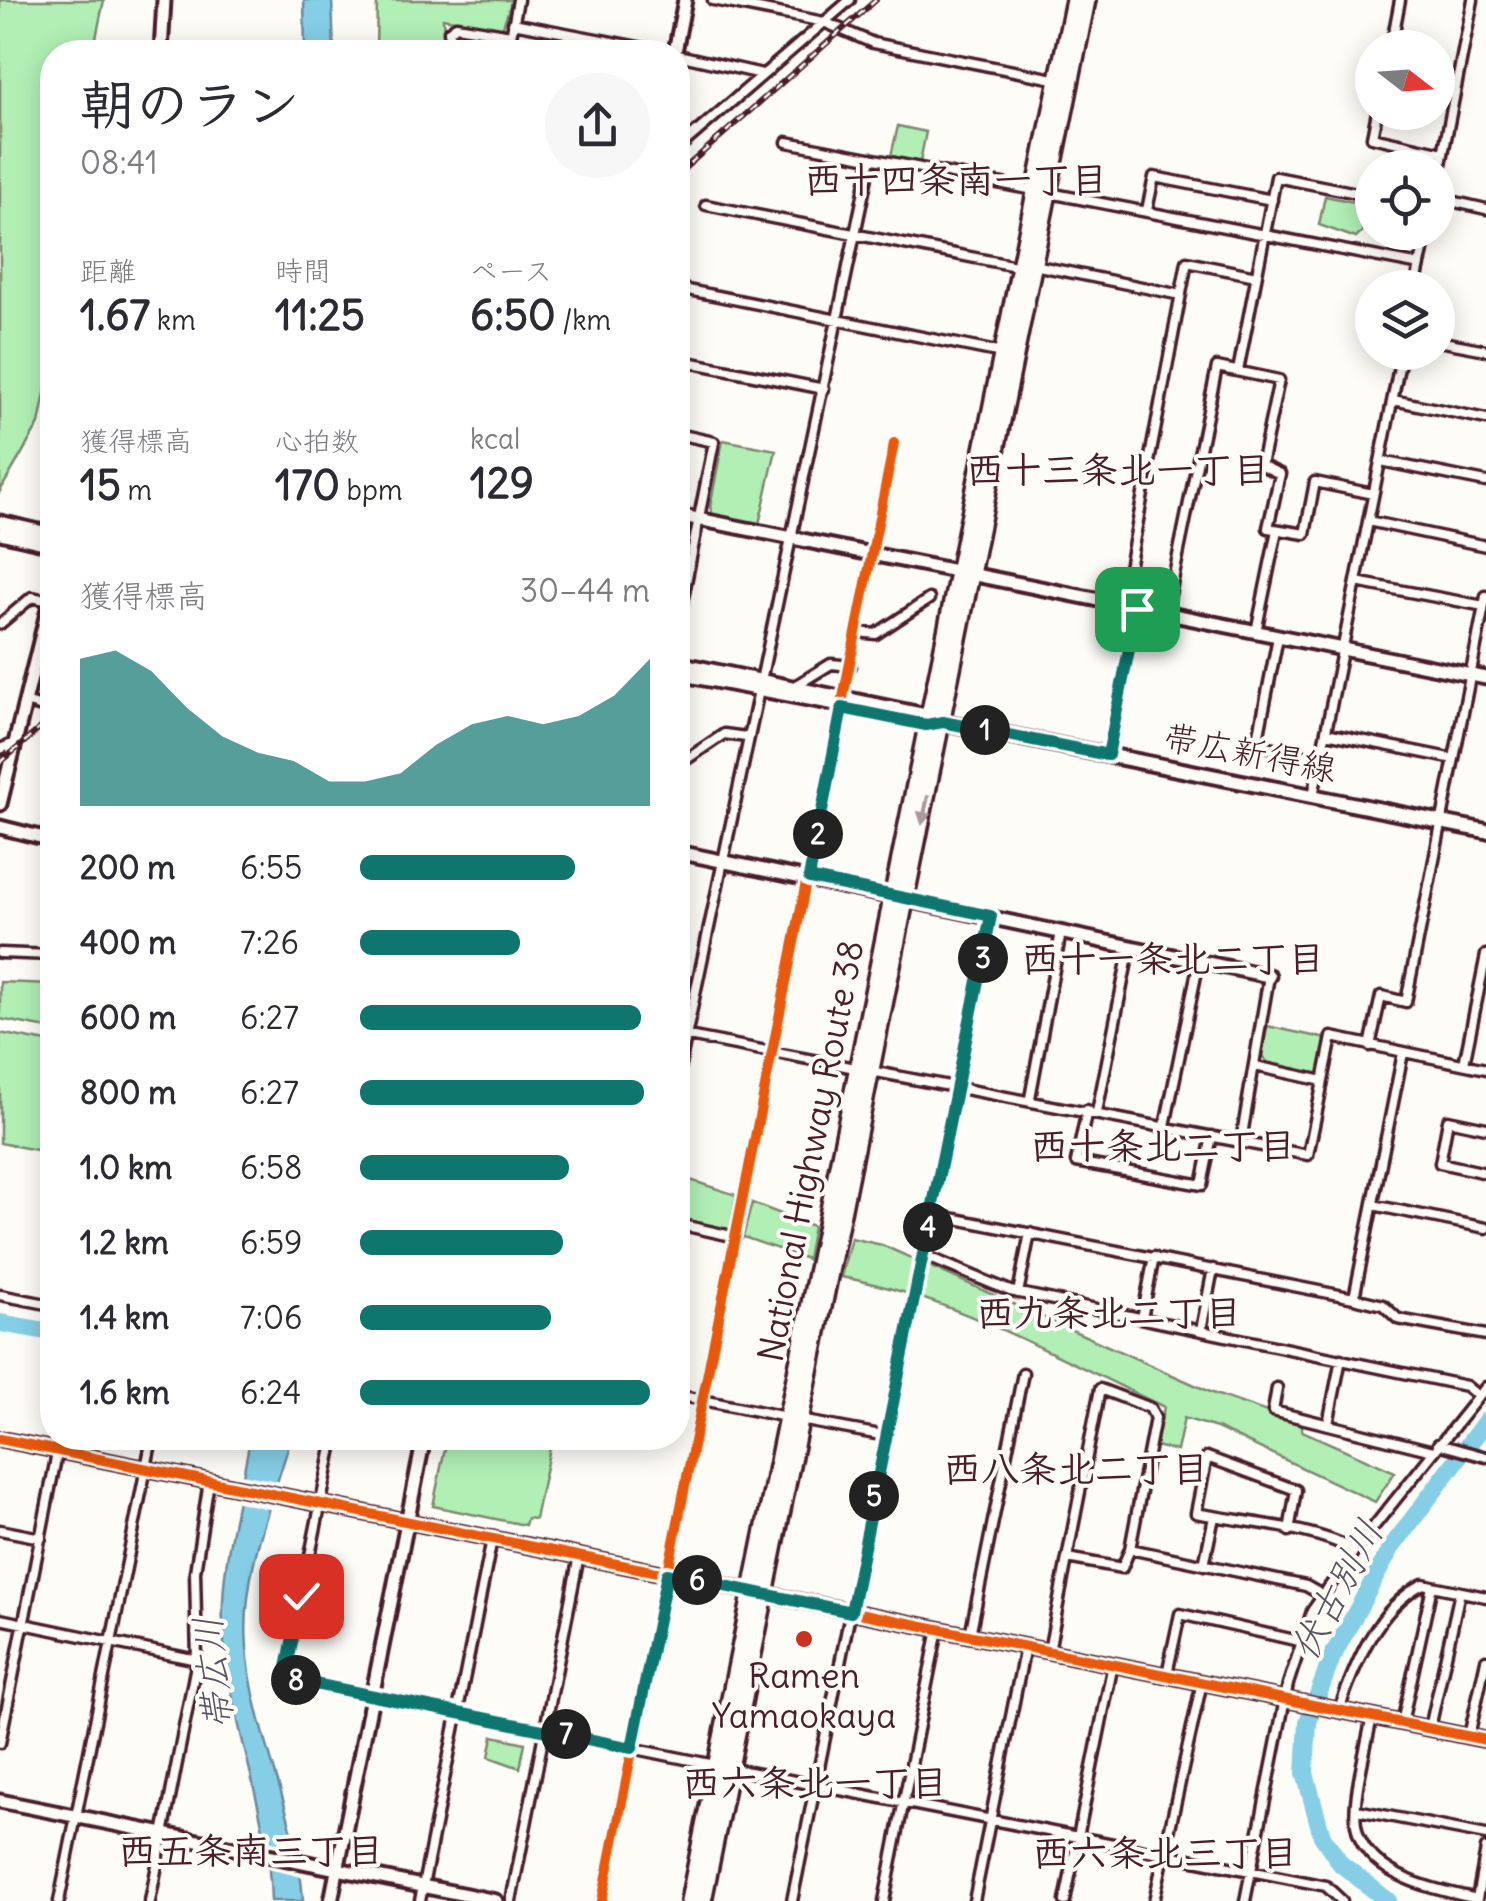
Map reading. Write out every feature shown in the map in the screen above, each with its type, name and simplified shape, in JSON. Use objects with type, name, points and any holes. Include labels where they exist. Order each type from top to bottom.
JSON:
[{"type":"highway","name":"National Highway Route 38","points":[[1064,82],[1074,0]]},
{"type":"highway","name":"National Highway Route 38","points":[[689,1901],[724,1766],[1041,191],[1064,82],[1087,0]]},
{"type":"highway","name":"National Highway Route 38","points":[[703,1901],[724,1766]]},
{"type":"main road","name":"帯広新得線","points":[[933,720],[1486,831]]},
{"type":"street","points":[[162,40],[164,0]]},
{"type":"street","points":[[510,40],[518,0]]},
{"type":"street","points":[[679,40],[686,0]]},
{"type":"street","points":[[714,0],[824,22],[873,44],[1064,82]]},
{"type":"street","points":[[690,137],[850,0]]},
{"type":"street","points":[[1394,30],[1400,0]]},
{"type":"street","points":[[1444,150],[1473,0]]},
{"type":"street","points":[[513,23],[589,40]]},
{"type":"street","points":[[450,40],[450,32],[456,26],[511,36]]},
{"type":"street","points":[[567,40],[568,34]]},
{"type":"street","points":[[690,57],[762,74]]},
{"type":"street","points":[[1374,130],[1372,138],[1429,150]]},
{"type":"street","points":[[787,142],[1420,265]]},
{"type":"street","points":[[690,998],[871,158]]},
{"type":"street","points":[[1147,210],[1154,177],[1272,200]]},
{"type":"street","points":[[1238,371],[1276,177],[1355,193]]},
{"type":"street","points":[[1455,202],[1486,209]]},
{"type":"street","points":[[706,205],[1181,295]]},
{"type":"street","points":[[1419,270],[1423,250]]},
{"type":"street","points":[[1122,605],[1187,262],[1256,276]]},
{"type":"street","points":[[690,290],[1009,354]]},
{"type":"street","points":[[1455,344],[1486,350]]},
{"type":"street","points":[[690,362],[824,389]]},
{"type":"street","points":[[1166,614],[1217,367],[1278,380],[1261,465],[1280,474],[1268,528],[1305,534],[1315,482],[1373,494]]},
{"type":"street","points":[[1314,796],[1399,370]]},
{"type":"street","points":[[1393,400],[1486,419]]},
{"type":"street","points":[[690,437],[714,442],[690,564]]},
{"type":"street","points":[[602,1901],[894,443]]},
{"type":"street","points":[[1380,460],[1486,482]]},
{"type":"street","points":[[690,518],[1486,678]]},
{"type":"street","points":[[1368,521],[1486,546]]},
{"type":"street","points":[[0,522],[40,531]]},
{"type":"street","points":[[1256,632],[1277,530]]},
{"type":"street","points":[[0,533],[40,542]]},
{"type":"street","points":[[1356,582],[1485,601],[1406,1002],[1381,996],[1370,1046]]},
{"type":"street","points":[[0,624],[32,598],[40,598]]},
{"type":"street","points":[[858,632],[876,634],[929,599]]},
{"type":"street","points":[[1108,755],[1137,609]]},
{"type":"street","points":[[1278,637],[1258,744],[1321,759]]},
{"type":"street","points":[[0,804],[40,645]]},
{"type":"street","points":[[795,686],[831,664],[851,666]]},
{"type":"street","points":[[690,666],[758,685],[795,686],[844,702]]},
{"type":"street","points":[[690,676],[758,685],[933,720]]},
{"type":"street","points":[[26,702],[40,706]]},
{"type":"street","points":[[1326,733],[1454,759]]},
{"type":"street","points":[[690,757],[724,734],[746,738]]},
{"type":"street","points":[[0,749],[15,743]]},
{"type":"street","points":[[0,827],[40,837]]},
{"type":"street","points":[[690,854],[1269,976],[1241,1141]]},
{"type":"street","points":[[792,1901],[991,916]]},
{"type":"street","points":[[1030,1098],[1062,932]]},
{"type":"street","points":[[1130,946],[1092,1111],[1076,1162],[1202,1186],[1212,1136]]},
{"type":"street","points":[[0,952],[40,954]]},
{"type":"street","points":[[1464,1064],[1486,956]]},
{"type":"street","points":[[1166,1126],[1199,961]]},
{"type":"street","points":[[690,1036],[865,1071],[1030,1098],[1308,1155],[1332,1038],[1486,1069]]},
{"type":"street","points":[[1354,1298],[1403,1053]]},
{"type":"street","points":[[1255,1066],[1323,1081]]},
{"type":"street","points":[[1486,1128],[1448,1120],[1440,1164],[1486,1173]]},
{"type":"street","points":[[1373,1205],[1486,1228]]},
{"type":"street","points":[[931,1214],[1354,1298],[1382,1306],[1398,1318],[1486,1335]]},
{"type":"street","points":[[690,1227],[736,1238]]},
{"type":"street","points":[[1018,1293],[1030,1233]]},
{"type":"street","points":[[922,1255],[1018,1293],[1466,1386],[1478,1396]]},
{"type":"street","points":[[1142,1318],[1154,1256]]},
{"type":"street","points":[[1201,1330],[1213,1269]]},
{"type":"street","points":[[0,1295],[40,1302]]},
{"type":"street","points":[[1328,1424],[1341,1359]]},
{"type":"street","points":[[970,1635],[1023,1373]]},
{"type":"street","points":[[1246,1901],[1299,1641],[1322,1595],[1354,1550],[1486,1387]]},
{"type":"street","points":[[1277,1388],[1273,1411],[1486,1457]]},
{"type":"street","points":[[1049,1652],[1067,1558],[1100,1389],[1150,1408],[1154,1418],[1130,1550],[1122,1568],[1067,1558]]},
{"type":"street","points":[[690,1398],[886,1436]]},
{"type":"street","points":[[0,1439],[40,1442]]},
{"type":"street","points":[[0,1744],[3,1711],[42,1538],[57,1450]]},
{"type":"street","points":[[79,1450],[209,1482],[1486,1740]]},
{"type":"street","points":[[58,1901],[150,1450]]},
{"type":"street","points":[[331,1450],[285,1678],[1326,1886],[1338,1900]]},
{"type":"street","points":[[331,1901],[422,1450]]},
{"type":"street","points":[[1288,1531],[1296,1490],[1207,1457],[1196,1513],[1337,1541],[1354,1550]]},
{"type":"street","points":[[150,1901],[198,1660],[195,1572],[209,1482]]},
{"type":"street","points":[[1204,1565],[1214,1517]]},
{"type":"street","points":[[0,1530],[42,1538]]},
{"type":"street","points":[[420,1901],[492,1538]]},
{"type":"street","points":[[1130,1550],[1306,1586],[1322,1595]]},
{"type":"street","points":[[511,1901],[580,1556]]},
{"type":"street","points":[[1333,1709],[1369,1638],[1410,1590],[1422,1584],[1486,1597]]},
{"type":"street","points":[[1402,1722],[1432,1586]]},
{"type":"street","points":[[1430,1728],[1460,1592]]},
{"type":"street","points":[[1167,1674],[1180,1614],[1299,1641]]},
{"type":"street","points":[[0,1619],[198,1660]]},
{"type":"street","points":[[884,1901],[938,1629]]},
{"type":"street","points":[[974,1901],[1025,1646]]},
{"type":"street","points":[[1469,1736],[1486,1660]]},
{"type":"street","points":[[1065,1901],[1113,1664]]},
{"type":"street","points":[[1154,1901],[1202,1682]]},
{"type":"street","points":[[1372,1716],[1357,1810],[1356,1825],[1363,1842],[1389,1870],[1476,1898],[1486,1850]]},
{"type":"street","points":[[0,1801],[496,1901]]},
{"type":"street","points":[[1357,1810],[1486,1834]]},
{"type":"green space","points":[[0,0],[104,0],[96,40],[40,40],[40,419],[0,491]]},
{"type":"green space","points":[[377,0],[512,0],[502,29],[443,18],[444,40],[376,40]]},
{"type":"green space","points":[[898,126],[926,132],[920,162],[891,156]]},
{"type":"green space","points":[[1325,196],[1355,202],[1355,238],[1319,225]]},
{"type":"green space","points":[[723,440],[776,450],[759,524],[713,515],[710,507]]},
{"type":"green space","points":[[0,982],[40,984],[40,1027],[0,1019]]},
{"type":"green space","points":[[1267,1026],[1327,1039],[1320,1074],[1269,1065],[1262,1055]]},
{"type":"green space","points":[[0,1033],[40,1041],[40,1151],[0,1143]]},
{"type":"green space","points":[[690,1180],[736,1195],[729,1233],[690,1225]]},
{"type":"green space","points":[[752,1203],[813,1226],[807,1259],[743,1237]]},
{"type":"green space","points":[[851,1238],[882,1245],[1215,1394],[1302,1424],[1302,1431],[1395,1472],[1375,1502],[1217,1428],[1184,1418],[1177,1451],[1155,1446],[1164,1407],[966,1314],[883,1286],[841,1277]]},
{"type":"green space","points":[[445,1450],[549,1450],[535,1519],[527,1518],[525,1525],[433,1506]]},
{"type":"green space","points":[[493,1736],[525,1743],[520,1768],[489,1757]]},
{"type":"water","points":[[304,0],[332,0],[334,40],[305,40]]},
{"type":"water","points":[[248,1450],[287,1450],[253,1567],[246,1620],[251,1679],[293,1837],[303,1901],[271,1901],[258,1803],[224,1643],[224,1591]]},
{"type":"pier","points":[[241,1474],[282,1482],[273,1510],[233,1501]]},
{"type":"pier","points":[[261,1839],[300,1846],[306,1878],[264,1868]]},
{"type":"waterway","points":[[0,1323],[40,1330]]},
{"type":"waterway","name":"伏古別川","points":[[1388,1901],[1341,1864],[1322,1836],[1305,1773],[1308,1722],[1332,1657],[1391,1548],[1486,1421]]},
{"type":"railway","points":[[690,163],[876,0]]},
{"type":"railway","points":[[0,763],[40,728]]},
{"type":"cycle path","points":[[602,1901],[894,443]]},
{"type":"cycle path","points":[[0,1439],[40,1447]]},
{"type":"cycle path","points":[[54,1450],[1486,1740]]},
{"type":"place","name":"Ramen Yamaokaya","points":[[804,1639]]},
{"type":"district","name":"西十四条南一丁目","points":[[956,180]]},
{"type":"district","name":"西十三条北一丁目","points":[[1118,470]]},
{"type":"district","name":"西十一条北二丁目","points":[[1173,959]]},
{"type":"district","name":"西十条北二丁目","points":[[1163,1146]]},
{"type":"district","name":"西九条北二丁目","points":[[1109,1313]]},
{"type":"district","name":"西八条北二丁目","points":[[1076,1469]]},
{"type":"district","name":"西六条北一丁目","points":[[815,1783]]},
{"type":"district","name":"西五条南三丁目","points":[[251,1851]]},
{"type":"district","name":"西六条北三丁目","points":[[1165,1853]]},
{"type":"route","points":[[301,1596],[285,1678],[632,1748],[667,1574],[851,1612],[991,916],[809,878],[842,708],[926,725],[943,722],[1108,755],[1137,609]]},
{"type":"water label","name":"帯広川","points":[[213,1673]]}]
